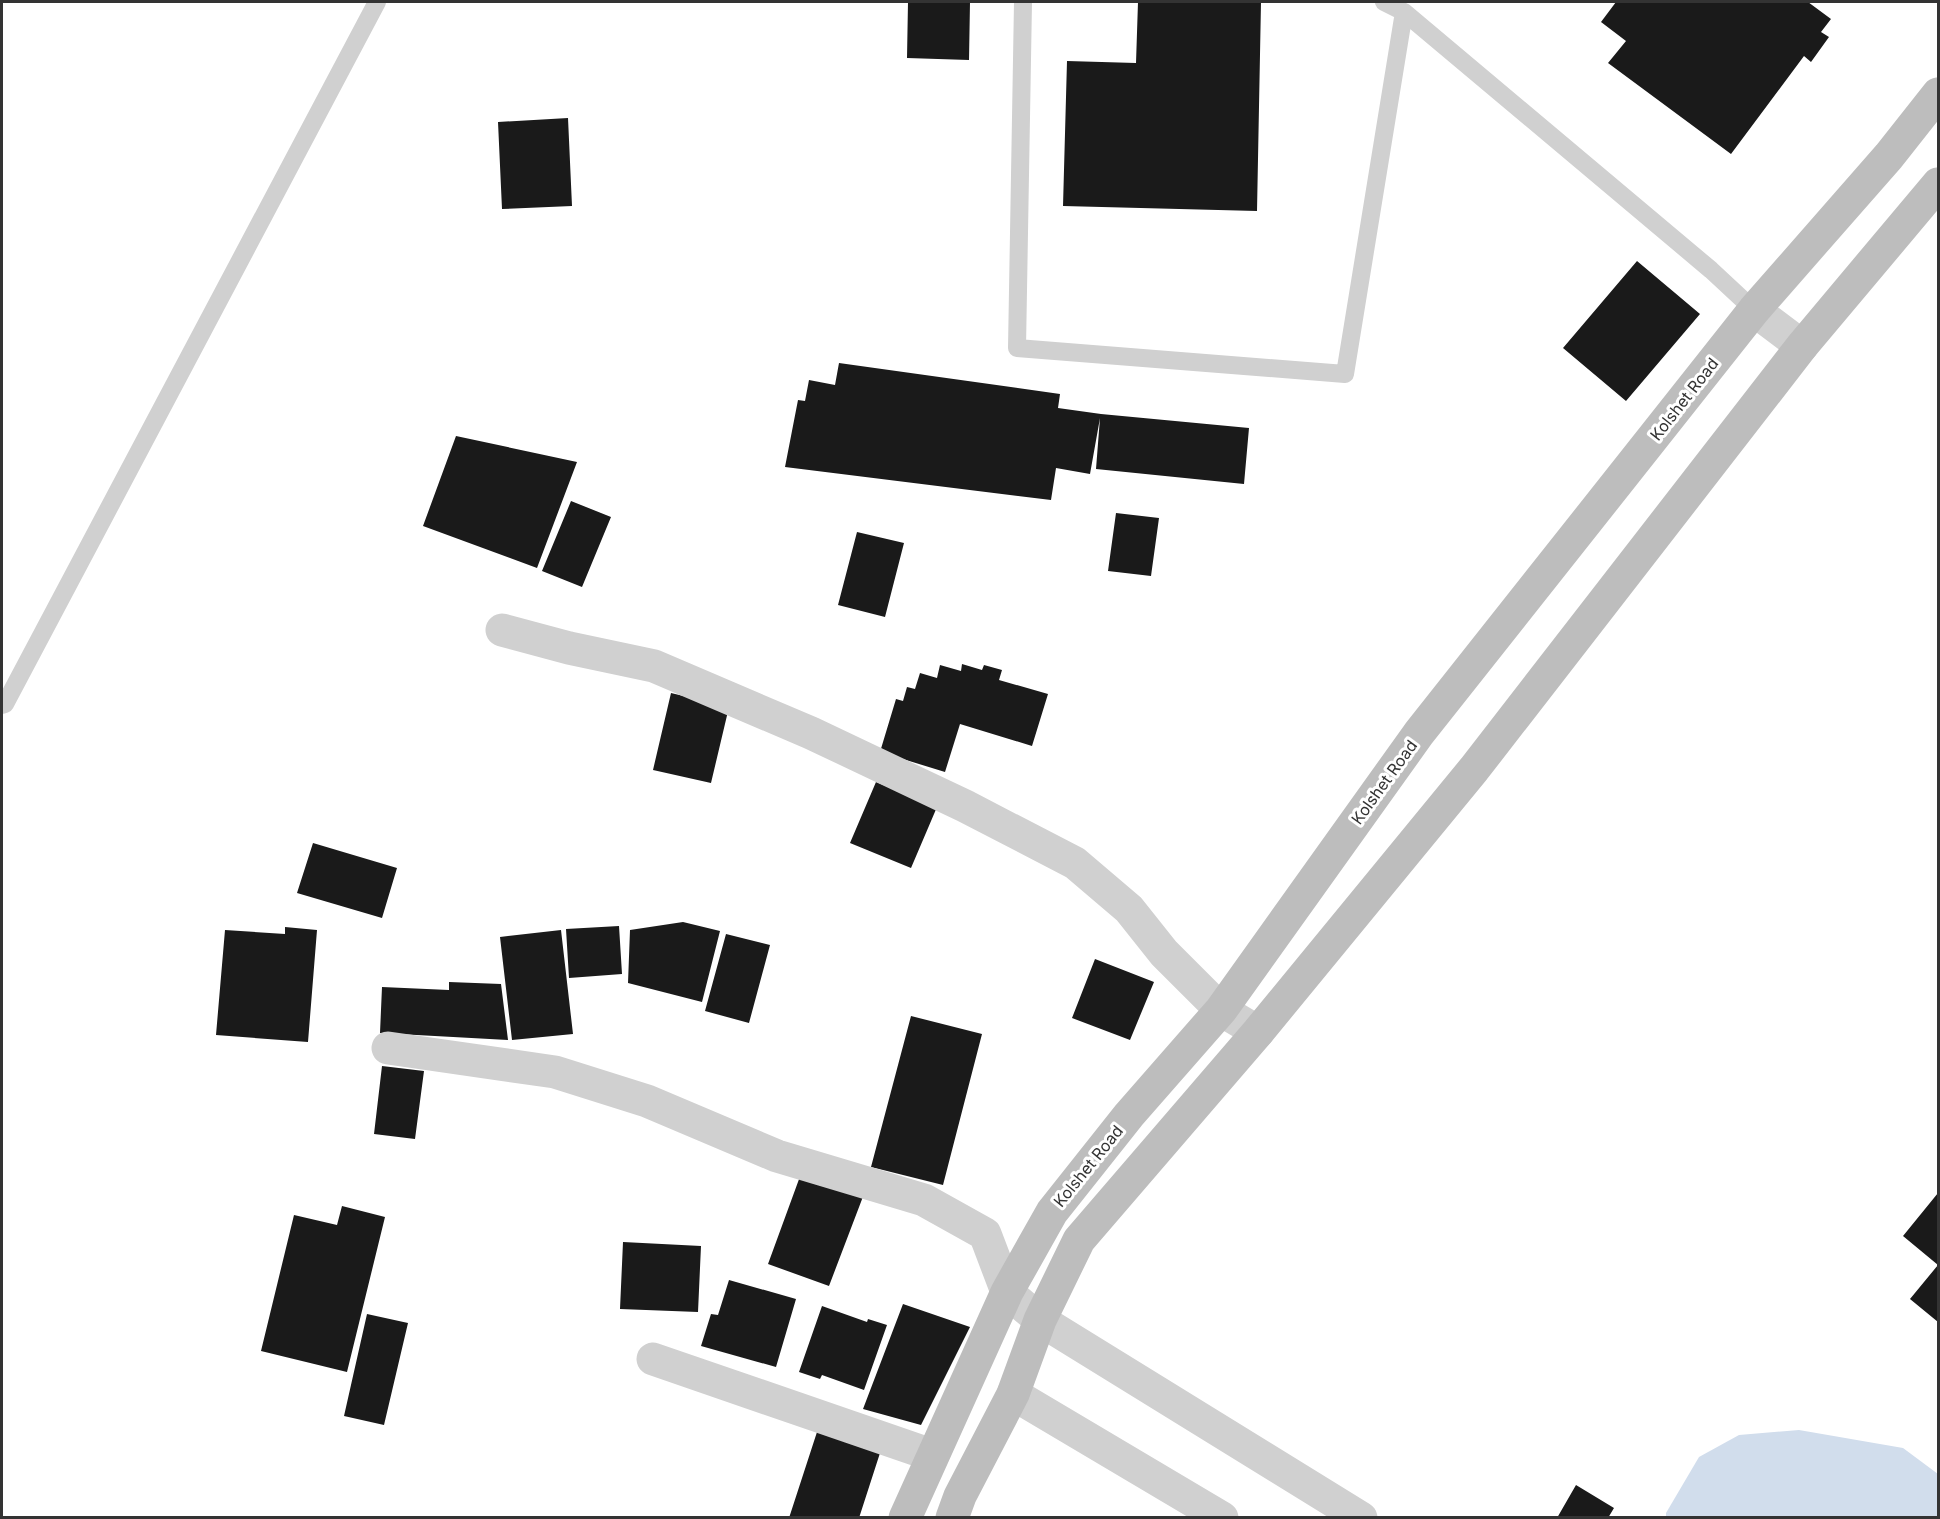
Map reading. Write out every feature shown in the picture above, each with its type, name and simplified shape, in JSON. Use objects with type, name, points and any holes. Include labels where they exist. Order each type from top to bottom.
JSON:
[{"type":"street","name":"Kolshet Road","points":[[905,1518],[1007,1292],[1052,1212],[1129,1115],[1221,1010],[1419,733],[1754,310],[1889,156],[1938,94]]},
{"type":"street","points":[[952,1518],[960,1496],[1013,1394],[1040,1320],[1079,1240],[1258,1032],[1474,769],[1802,346],[1938,184]]},
{"type":"street","points":[[1754,310],[1802,346]]},
{"type":"street","points":[[502,630],[569,648],[654,666],[811,733],[965,806],[1075,863],[1129,909],[1164,953],[1221,1010],[1258,1032]]},
{"type":"street","points":[[388,1048],[555,1072],[647,1101],[777,1156],[924,1200],[985,1234],[1007,1292],[1040,1320],[1361,1518]]},
{"type":"street","points":[[653,1359],[926,1453],[931,1459]]},
{"type":"street","points":[[1013,1394],[1222,1518]]},
{"type":"lane","points":[[2,705],[377,2]]},
{"type":"lane","points":[[1023,2],[1017,348],[1345,374],[1404,12]]},
{"type":"lane","points":[[1384,2],[1404,12],[1712,270],[1754,310]]},
{"type":"water","points":[[1799,1430],[1903,1448],[1938,1474],[1938,1517],[1666,1517],[1666,1513],[1699,1457],[1739,1435]]},
{"type":"building","points":[[908,2],[970,2],[969,60],[907,58]]},
{"type":"building","points":[[1138,2],[1261,2],[1257,211],[1063,206],[1067,61],[1136,63]]},
{"type":"building","points":[[1616,2],[1808,2],[1831,19],[1821,32],[1829,37],[1811,62],[1804,56],[1731,154],[1608,63],[1626,41],[1601,22]]},
{"type":"building","points":[[568,118],[572,206],[502,209],[498,122]]},
{"type":"building","points":[[1637,261],[1700,314],[1626,401],[1563,348]]},
{"type":"building","points":[[839,363],[1060,394],[1058,408],[1249,428],[1244,484],[1096,469],[1100,418],[1090,474],[1056,468],[1051,500],[785,467],[798,400],[805,401],[809,380],[835,385]]},
{"type":"building","points":[[456,436],[577,462],[537,568],[423,526]]},
{"type":"building","points":[[571,501],[611,517],[582,587],[542,571]]},
{"type":"building","points":[[1116,513],[1159,518],[1151,576],[1108,571]]},
{"type":"building","points":[[857,532],[904,543],[885,617],[838,605]]},
{"type":"building","points":[[962,664],[982,670],[984,665],[1002,670],[999,680],[1048,694],[1032,746],[960,724],[945,772],[880,752],[896,699],[903,701],[907,687],[915,689],[920,673],[937,678],[940,665],[961,671]]},
{"type":"building","points":[[671,693],[729,707],[711,783],[653,770]]},
{"type":"building","points":[[876,782],[937,807],[911,868],[850,843]]},
{"type":"building","points":[[313,843],[397,868],[382,918],[297,893]]},
{"type":"building","points":[[683,922],[720,931],[702,1002],[628,983],[630,930]]},
{"type":"building","points":[[619,926],[622,974],[569,978],[566,929]]},
{"type":"building","points":[[285,927],[317,930],[308,1042],[216,1035],[225,930],[285,934]]},
{"type":"building","points":[[561,930],[573,1034],[512,1040],[500,937]]},
{"type":"building","points":[[726,934],[770,945],[749,1023],[705,1011]]},
{"type":"building","points":[[1095,959],[1154,982],[1130,1040],[1072,1018]]},
{"type":"building","points":[[449,982],[501,984],[508,1040],[380,1033],[382,987],[449,990]]},
{"type":"building","points":[[911,1016],[982,1034],[943,1185],[871,1167]]},
{"type":"building","points":[[382,1066],[424,1071],[415,1139],[374,1134]]},
{"type":"building","points":[[802,1171],[864,1194],[829,1286],[768,1264]]},
{"type":"building","points":[[1938,1193],[1938,1265],[1903,1236]]},
{"type":"building","points":[[342,1206],[385,1217],[347,1372],[261,1351],[294,1215],[337,1225]]},
{"type":"building","points":[[623,1242],[701,1246],[698,1312],[620,1309]]},
{"type":"building","points":[[1938,1265],[1938,1322],[1910,1299]]},
{"type":"building","points":[[729,1280],[796,1299],[776,1367],[701,1346],[711,1314],[718,1315]]},
{"type":"building","points":[[903,1304],[970,1327],[921,1425],[863,1409]]},
{"type":"building","points":[[822,1306],[867,1322],[868,1319],[887,1325],[864,1390],[822,1375],[820,1379],[799,1372]]},
{"type":"building","points":[[367,1314],[408,1323],[384,1425],[344,1416]]},
{"type":"building","points":[[817,1432],[880,1453],[859,1518],[789,1518]]},
{"type":"building","points":[[1576,1485],[1614,1508],[1608,1518],[1557,1518]]}]
